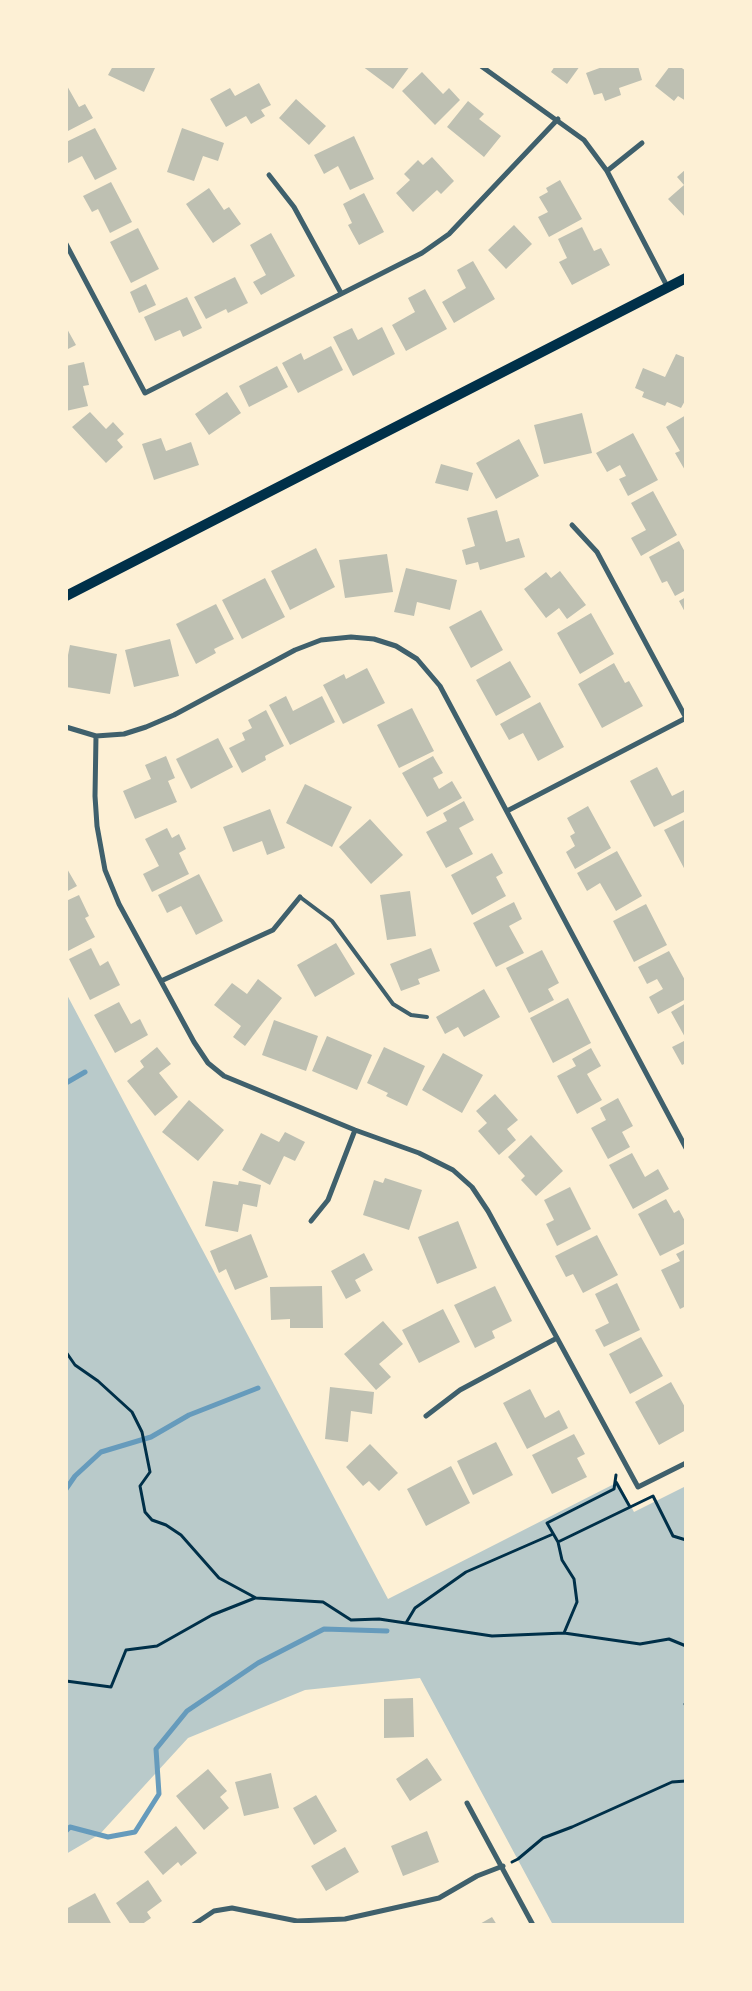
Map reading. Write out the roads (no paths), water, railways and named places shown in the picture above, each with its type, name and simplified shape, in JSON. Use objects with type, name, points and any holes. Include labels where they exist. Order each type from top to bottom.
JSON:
[{"type":"main road","points":[[66,596],[686,278]]},
{"type":"street","points":[[481,66],[558,119],[584,140],[608,171],[668,288]]},
{"type":"street","points":[[66,244],[145,393],[422,253],[449,234],[558,119]]},
{"type":"street","points":[[608,171],[642,143]]},
{"type":"street","points":[[269,175],[294,207],[341,293]]},
{"type":"street","points":[[507,811],[686,718],[597,552],[572,525]]},
{"type":"street","points":[[66,727],[96,736],[124,734],[146,727],[174,715],[295,650],[321,640],[351,637],[374,639],[396,646],[417,659],[440,686],[686,1148]]},
{"type":"street","points":[[96,736],[95,796],[97,826],[105,870],[119,904],[194,1042],[208,1064],[224,1076],[355,1130],[419,1153],[453,1170],[472,1187],[488,1211],[638,1487],[686,1462]]},
{"type":"street","points":[[161,981],[273,930],[300,897]]},
{"type":"street","points":[[311,1222],[328,1200],[355,1130]]},
{"type":"street","points":[[426,1416],[460,1390],[557,1338]]},
{"type":"street","points":[[467,1803],[503,1866],[533,1925]]},
{"type":"street","points":[[193,1925],[214,1912],[232,1908],[297,1921],[345,1919],[439,1898],[477,1876],[503,1866]]},
{"type":"lane","points":[[300,897],[332,921],[393,1004],[411,1015],[427,1017]]},
{"type":"waterway","points":[[66,1083],[85,1072]]},
{"type":"waterway","points":[[66,1489],[75,1476],[101,1452],[151,1437],[189,1415],[258,1388]]},
{"type":"waterway","points":[[66,1831],[70,1827],[108,1837],[135,1832],[159,1794],[156,1749],[187,1711],[258,1663],[324,1629],[387,1631]]}]
